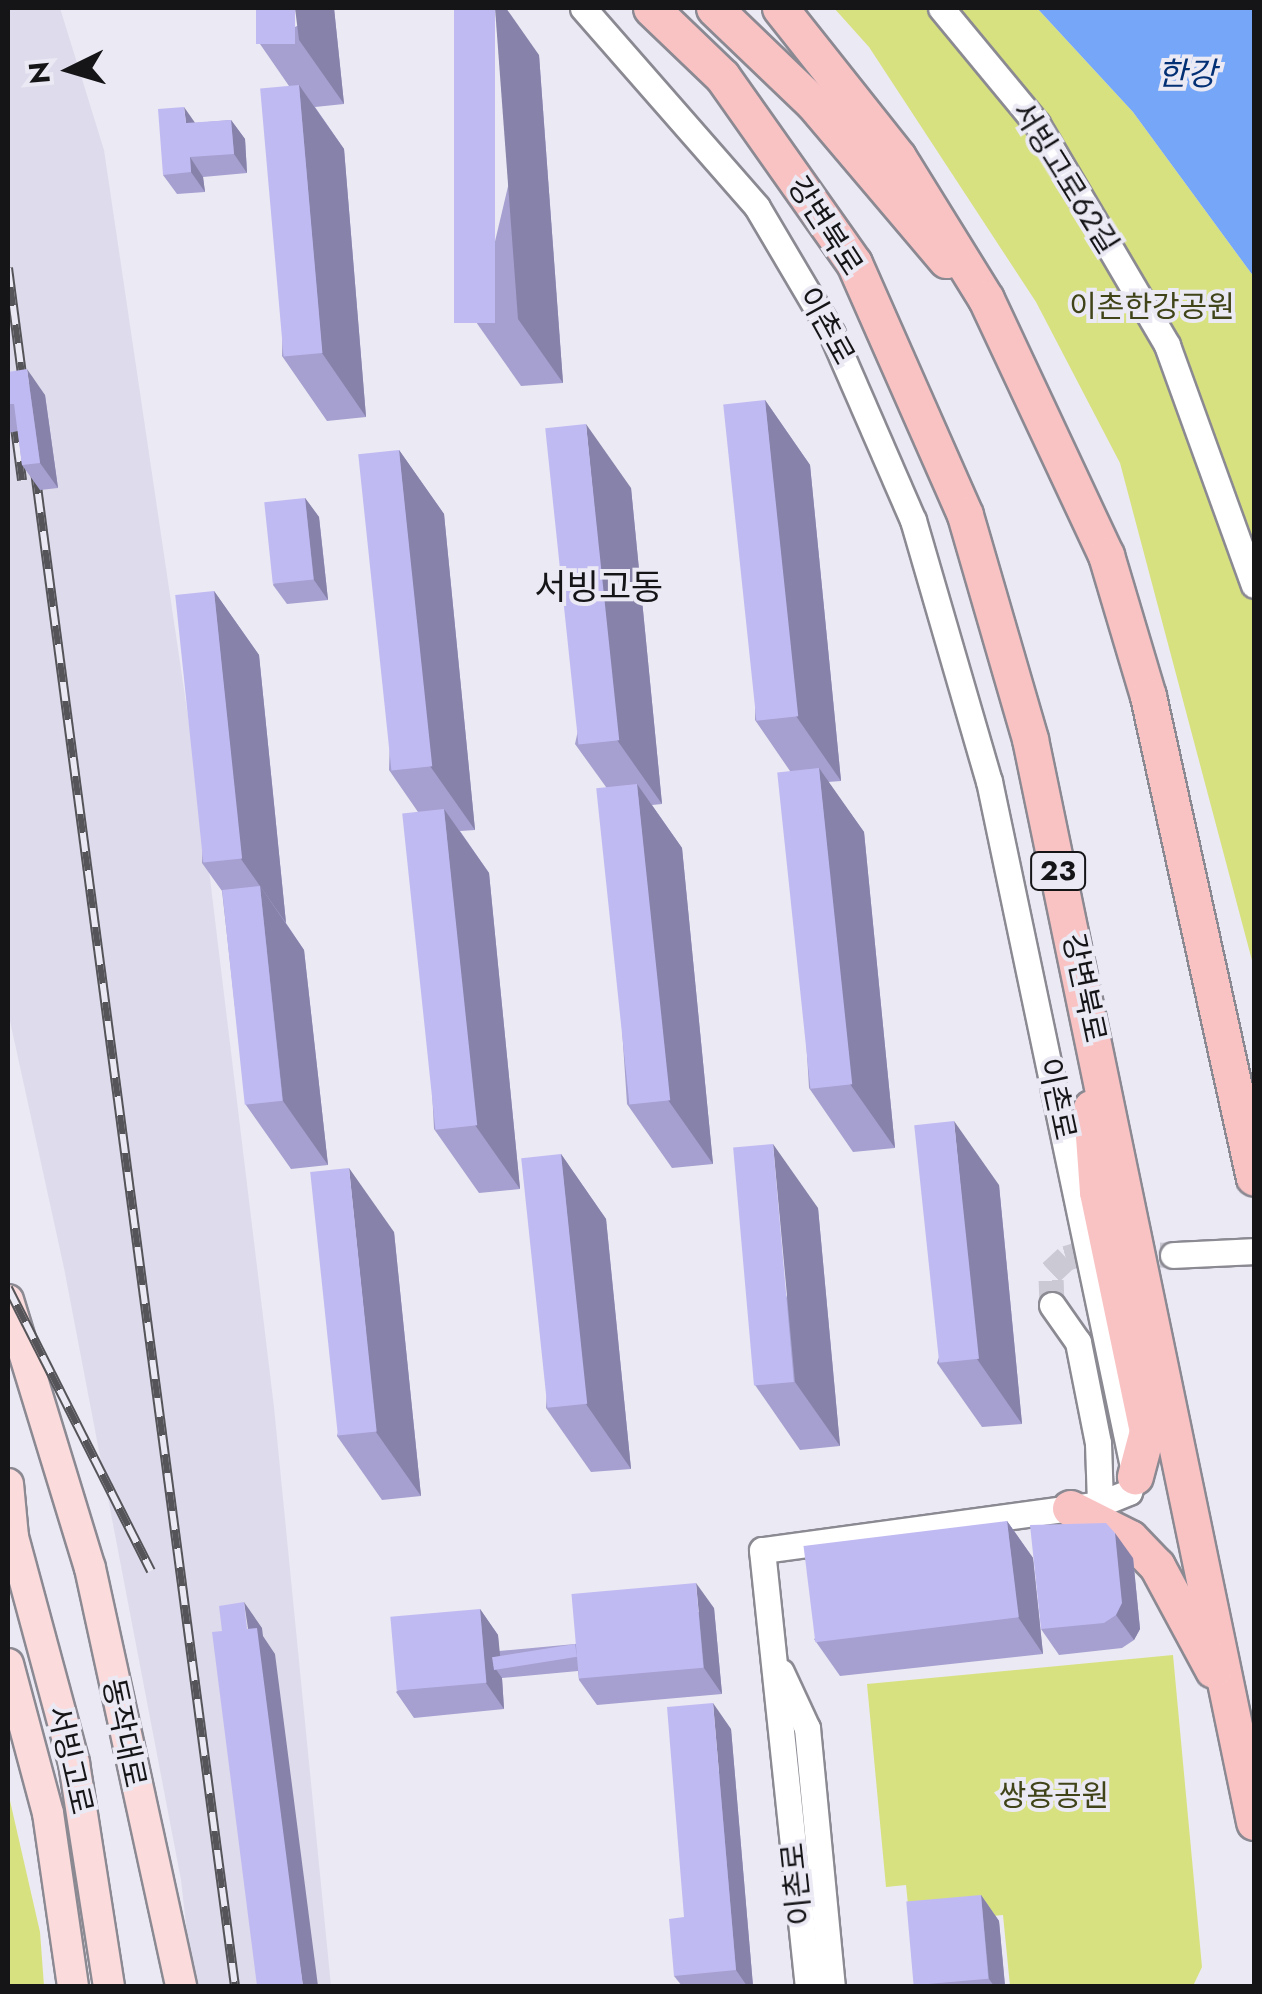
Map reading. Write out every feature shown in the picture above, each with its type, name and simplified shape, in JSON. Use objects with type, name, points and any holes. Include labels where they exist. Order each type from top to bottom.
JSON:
[{"type":"highway","name":"강변북로","points":[[651,8],[722,76],[854,263],[965,515],[1030,739],[1254,1822]]},
{"type":"highway","points":[[714,8],[813,103],[914,229],[986,300]]},
{"type":"highway","points":[[780,8],[898,158],[986,300],[1106,555],[1148,696],[1223,1021],[1254,1177]]},
{"type":"highway","points":[[1081,977],[1097,1192],[1147,1430],[1135,1476]]},
{"type":"highway","points":[[1085,1506],[1130,1538],[1157,1566],[1228,1698]]},
{"type":"main road","name":"동작대로","points":[[8,1300],[90,1568],[181,1986]]},
{"type":"main road","name":"서빙고로","points":[[8,1484],[10,1531],[74,1763],[110,1986]]},
{"type":"main road","points":[[10,1672],[48,1812],[72,1986]]},
{"type":"street","name":"이촌로","points":[[583,8],[757,207],[832,334],[913,520],[989,781],[1135,1476]]},
{"type":"street","name":"서빙고로62길","points":[[941,8],[1036,124],[1167,346],[1254,585]]},
{"type":"street","points":[[1172,1255],[1254,1250]]},
{"type":"street","points":[[1052,1304],[1078,1342],[1098,1443],[1085,1506],[1129,1492],[1135,1476]]},
{"type":"street","name":"이촌로","points":[[808,1986],[762,1550],[1085,1506]]},
{"type":"street","points":[[772,1654],[768,1707],[794,1986]]},
{"type":"street","points":[[772,1654],[807,1728],[832,1986]]},
{"type":"shaded area","points":[[8,8],[60,8],[104,150],[201,804],[274,1407],[331,1986],[193,1986],[181,1880],[64,1268],[8,1012]]},
{"type":"green space","name":"이촌한강공원","points":[[834,8],[1037,8],[1133,112],[1254,277],[1254,968],[1120,463],[1036,302],[869,47]]},
{"type":"green space","name":"쌍용공원","points":[[1173,1655],[1202,1967],[1193,1986],[1010,1986],[1003,1915],[910,1924],[906,1885],[886,1887],[867,1684]]},
{"type":"green space","points":[[8,1792],[40,1932],[44,1986],[8,1986]]},
{"type":"water","name":"한강","points":[[1037,8],[1254,8],[1254,277],[1133,112]]},
{"type":"building","points":[[256,8],[295,8],[295,44],[256,44]]},
{"type":"building","points":[[454,8],[495,8],[495,323],[454,323]]},
{"type":"building","points":[[299,85],[322,353],[284,356],[260,88]]},
{"type":"building","points":[[184,107],[186,123],[231,120],[234,154],[190,157],[191,172],[163,175],[158,109]]},
{"type":"building","points":[[27,369],[40,463],[22,465],[14,404],[8,404],[8,372]]},
{"type":"building","points":[[765,400],[798,716],[756,721],[723,404]]},
{"type":"building","points":[[586,424],[619,740],[578,745],[545,428]]},
{"type":"building","points":[[399,450],[432,766],[391,771],[358,454]]},
{"type":"building","points":[[305,498],[314,580],[273,584],[264,502]]},
{"type":"building","points":[[214,591],[242,859],[203,863],[175,595]]},
{"type":"building","points":[[819,768],[852,1084],[810,1089],[777,772]]},
{"type":"building","points":[[637,784],[670,1100],[629,1105],[596,788]]},
{"type":"building","points":[[444,809],[477,1125],[435,1130],[402,813]]},
{"type":"building","points":[[260,886],[283,1101],[245,1105],[222,890]]},
{"type":"building","points":[[954,1121],[979,1359],[939,1363],[914,1125]]},
{"type":"building","points":[[773,1144],[794,1382],[754,1386],[733,1147]]},
{"type":"building","points":[[561,1154],[587,1404],[547,1408],[521,1158]]},
{"type":"building","points":[[349,1168],[377,1432],[338,1436],[310,1172]]},
{"type":"building","points":[[1007,1521],[1019,1617],[815,1642],[804,1546]]},
{"type":"building","points":[[1106,1523],[1115,1533],[1122,1603],[1116,1615],[1104,1623],[1041,1629],[1030,1525]]},
{"type":"building","points":[[696,1583],[703,1668],[579,1679],[571,1594]]},
{"type":"building","points":[[244,1602],[247,1629],[257,1628],[303,1986],[257,1986],[212,1632],[222,1631],[219,1606]]},
{"type":"building","points":[[480,1609],[486,1683],[397,1691],[390,1617]]},
{"type":"building","points":[[575,1644],[577,1657],[494,1670],[492,1657]]},
{"type":"building","points":[[713,1703],[736,1970],[674,1976],[669,1919],[684,1917],[667,1707]]},
{"type":"building","points":[[981,1895],[988,1979],[914,1985],[906,1902]]},
{"type":"tunnel","points":[[1052,1305],[1051,1272],[1066,1258],[1086,1252],[1173,1255]]},
{"type":"railway","points":[[8,268],[25,397]]},
{"type":"railway","points":[[12,405],[22,480]]},
{"type":"railway","points":[[33,456],[235,1986]]},
{"type":"railway","points":[[8,1288],[151,1571]]},
{"type":"district","name":"서빙고동","points":[[599,587]]}]
